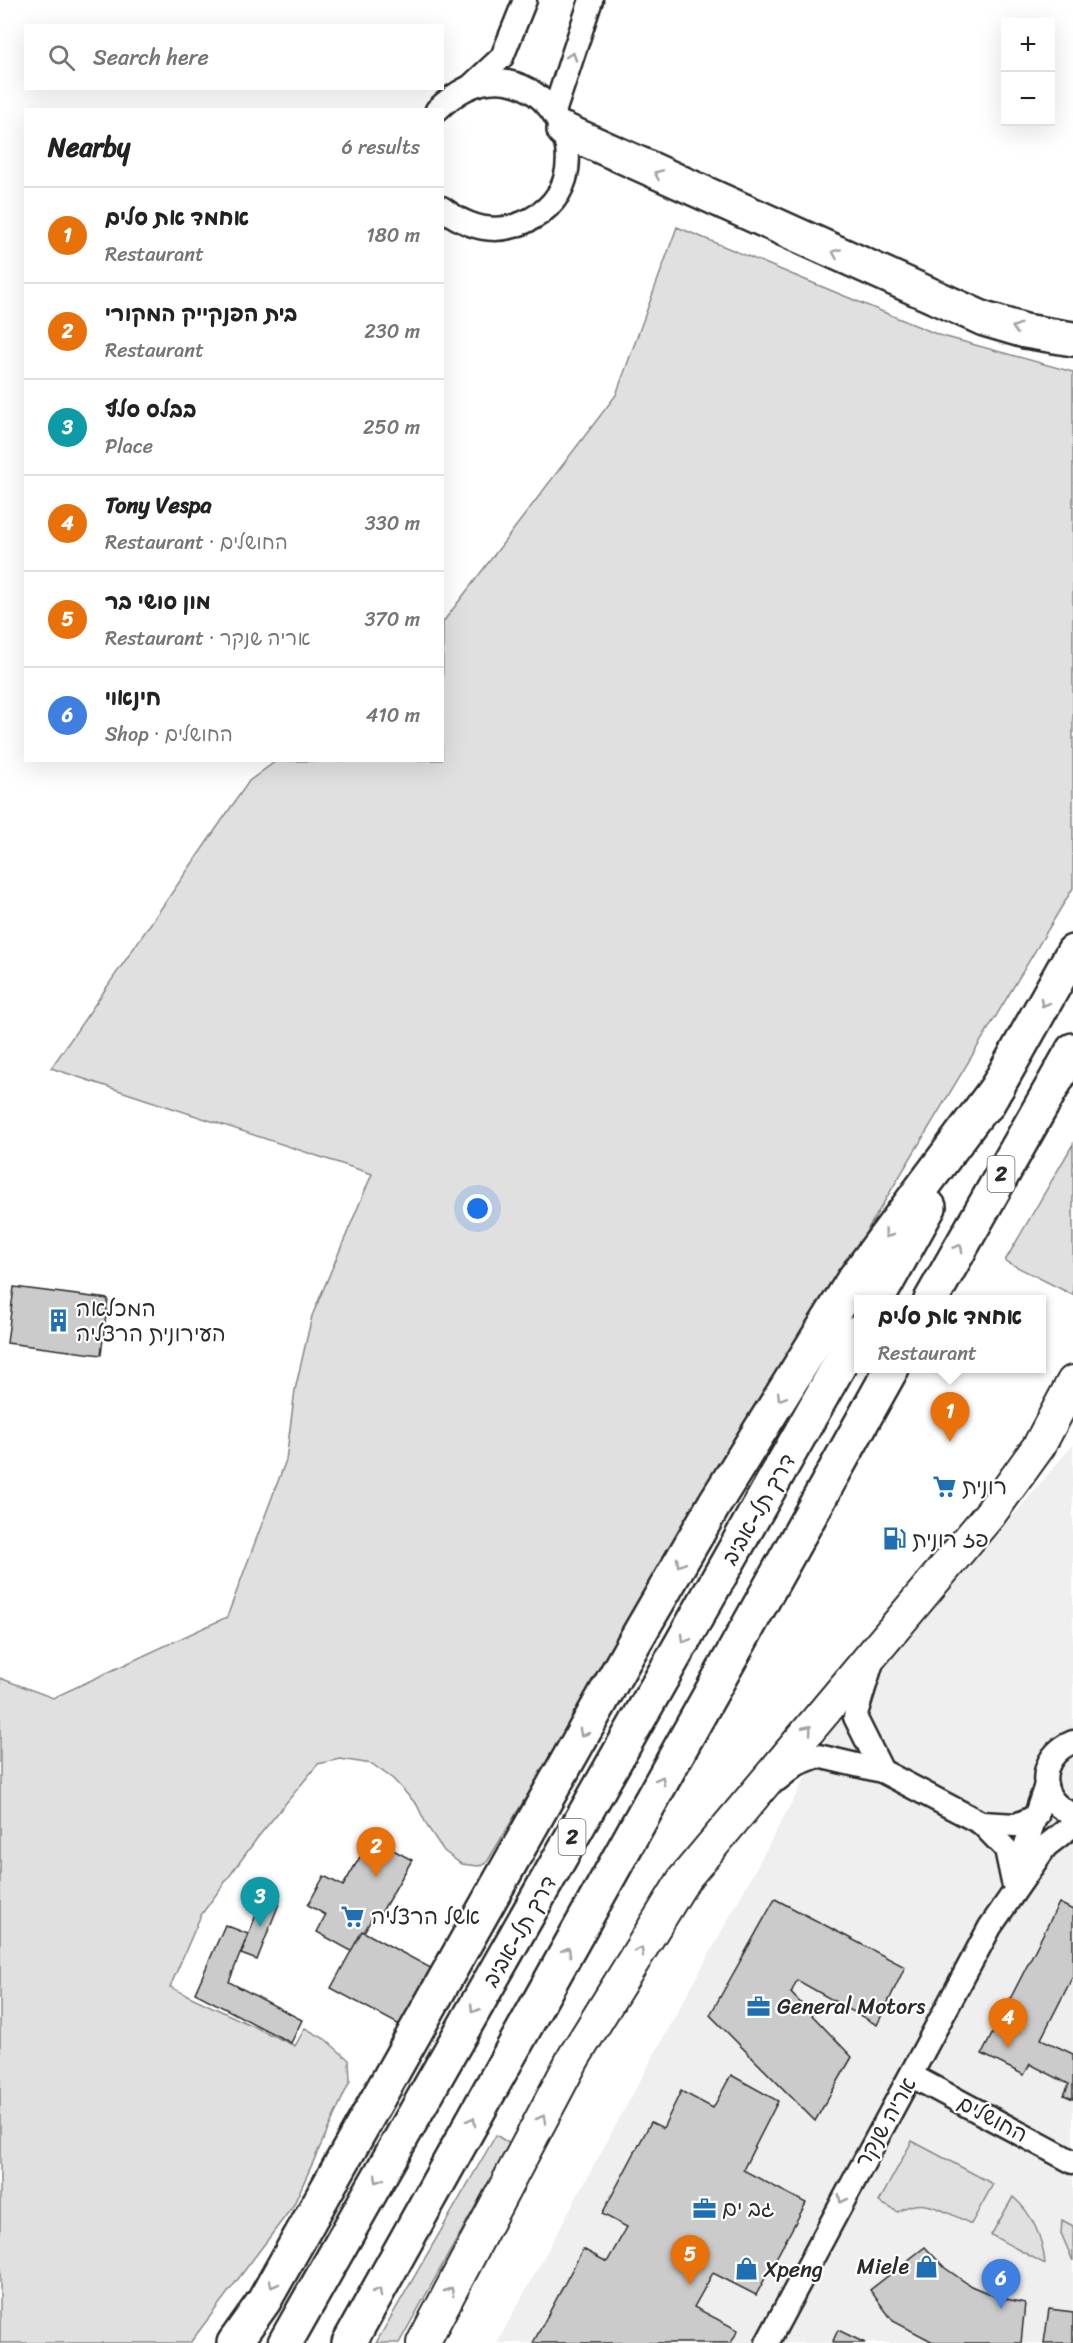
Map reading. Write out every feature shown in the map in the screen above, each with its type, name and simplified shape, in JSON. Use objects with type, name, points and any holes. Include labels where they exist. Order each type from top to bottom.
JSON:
[{"type":"highway","points":[[559,121],[984,319],[1025,331],[1073,339]]},
{"type":"highway","name":"2","points":[[879,1295],[1073,952]]},
{"type":"highway","name":"2","points":[[933,1295],[1073,1050]]},
{"type":"highway","points":[[234,2343],[264,2301],[635,1641],[716,1503],[854,1279],[998,1086]]},
{"type":"highway","name":"דרך תל-אביב","points":[[285,2343],[854,1339]]},
{"type":"highway","name":"2","points":[[349,2343],[889,1373]]},
{"type":"main road","points":[[423,2343],[574,2057],[684,1879],[990,1514],[1039,1446],[1073,1382]]},
{"type":"street","points":[[472,85],[502,57],[525,0]]},
{"type":"street","points":[[559,121],[591,0]]},
{"type":"street","points":[[438,108],[452,94],[472,85],[497,81],[522,87],[544,100],[559,121],[568,143],[563,184],[542,212],[525,222],[506,228],[482,228],[460,221],[444,209]]},
{"type":"street","points":[[880,1645],[864,1680],[855,1717],[882,1771]]},
{"type":"street","name":"אריה שנקר","points":[[767,2343],[848,2187],[912,2076],[1009,1892],[1037,1816],[1046,1785],[1048,1763],[1053,1754],[1073,1742]]},
{"type":"street","points":[[743,1806],[797,1764],[818,1756],[882,1771],[981,1823],[1006,1849],[1009,1892]]},
{"type":"street","points":[[1046,1785],[1056,1804],[1073,1814]]},
{"type":"street","points":[[981,1823],[1016,1824],[1037,1816]]},
{"type":"street","name":"אריה שנקר","points":[[1009,1892],[1046,1846],[1073,1825]]},
{"type":"street","name":"החושלים","points":[[912,2076],[1073,2162]]},
{"type":"shaded area","points":[[677,227],[939,335],[1073,372],[1073,888],[487,1862],[479,1866],[461,1864],[444,1851],[427,1826],[417,1805],[393,1779],[372,1764],[340,1759],[318,1764],[258,1837],[201,1915],[170,1987],[295,2046],[305,2028],[325,2039],[349,2060],[350,2081],[293,2206],[190,2343],[0,2343],[0,1678],[53,1698],[227,1617],[286,1460],[295,1390],[312,1316],[372,1174],[51,1068],[249,781],[275,762],[444,762],[444,621],[616,395]]},
{"type":"shaded area","points":[[1073,1144],[1073,1295],[1005,1261]]},
{"type":"shaded area","points":[[1073,1445],[1073,2343],[497,2343],[833,1727]]},
{"type":"shaded area","points":[[496,2135],[510,2144],[399,2343],[376,2343]]},
{"type":"shaded area","points":[[912,2141],[993,2184],[971,2224],[935,2207],[917,2205],[898,2212],[879,2202]]},
{"type":"shaded area","points":[[1013,2197],[1031,2218],[1042,2245],[1045,2264],[991,2235]]},
{"type":"shaded area","points":[[1062,2220],[1073,2226],[1073,2261],[1061,2233]]},
{"type":"building","name":"המכלאה העירונית הרצליה","points":[[14,1287],[108,1299],[101,1355],[7,1343]]},
{"type":"building","points":[[371,1838],[412,1860],[381,1913],[376,1911],[353,1952],[317,1932],[326,1915],[308,1905],[324,1876],[343,1886]]},
{"type":"building","points":[[264,1894],[280,1901],[257,1960],[241,1954]]},
{"type":"building","name":"General Motors","points":[[775,1899],[905,1967],[877,2025],[797,1980],[791,1993],[852,2057],[815,2121],[710,2015]]},
{"type":"building","points":[[1059,1903],[1073,1910],[1073,1976],[1041,2039],[1073,2054],[1073,2099],[1064,2095],[1069,2084],[1030,2064],[1024,2075],[982,2054]]},
{"type":"building","points":[[225,1925],[248,1934],[229,1982],[302,2020],[291,2043],[195,1993]]},
{"type":"building","points":[[362,1931],[440,1973],[409,2030],[331,1988]]},
{"type":"building","name":"גב ים","points":[[731,2075],[778,2101],[743,2170],[806,2203],[756,2295],[713,2273],[694,2307],[738,2330],[731,2343],[533,2343],[583,2249],[607,2262],[627,2227],[602,2214],[651,2122],[663,2128],[681,2091],[713,2108]]},
{"type":"building","points":[[925,2247],[945,2268],[971,2286],[997,2297],[1025,2303],[1021,2343],[935,2343],[893,2321],[870,2290]]},
{"type":"building","points":[[1049,2309],[1073,2312],[1073,2343],[1044,2343]]},
{"type":"building","points":[[838,2330],[865,2343],[832,2343]]},
{"type":"place","name":"המכלאה העירונית הרצליה","points":[[58,1321]]},
{"type":"place","name":"אחמד את סלים","points":[[950,1442]]},
{"type":"place","name":"רונית","points":[[944,1486]]},
{"type":"place","name":"פז רונית","points":[[894,1539]]},
{"type":"place","name":"בית הפנקייק המקורי","points":[[376,1877]]},
{"type":"place","name":"אשל הרצליה","points":[[353,1916]]},
{"type":"place","name":"בבלס סלף","points":[[260,1927]]},
{"type":"place","name":"General Motors","points":[[759,2006]]},
{"type":"place","name":"Tony Vespa","points":[[1008,2048]]},
{"type":"place","name":"גב ים","points":[[704,2208]]},
{"type":"place","name":"Miele","points":[[927,2266]]},
{"type":"place","name":"Xpeng","points":[[746,2269]]},
{"type":"place","name":"מון סושי בר","points":[[690,2285]]},
{"type":"place","name":"חינאוי","points":[[1001,2309]]}]
